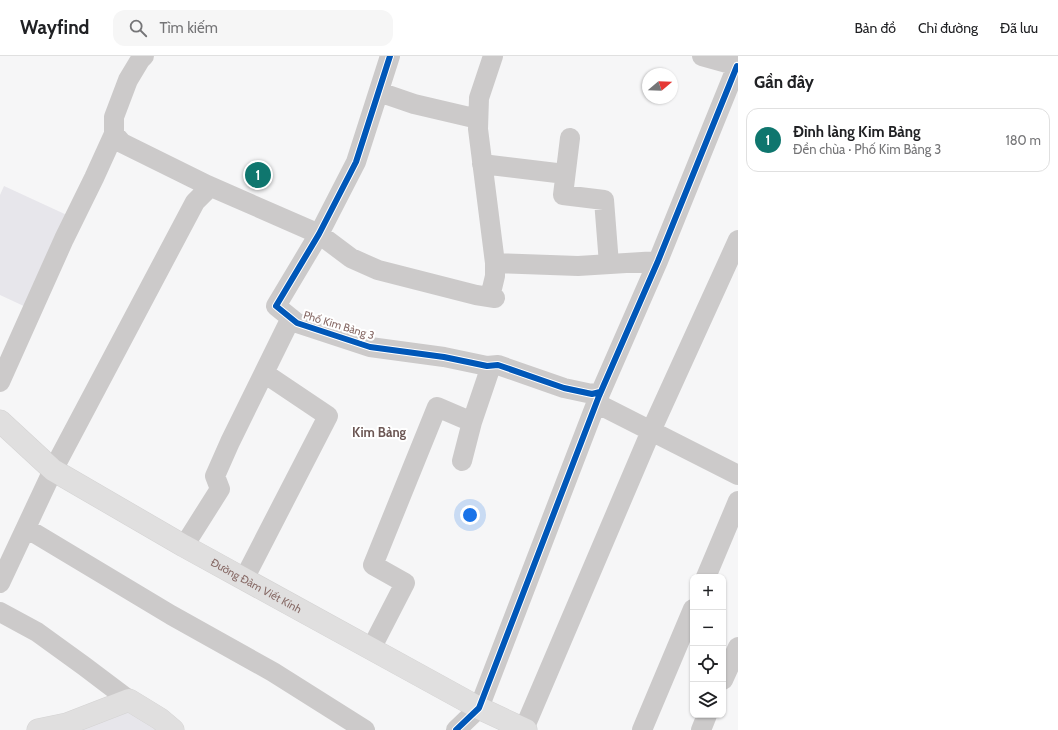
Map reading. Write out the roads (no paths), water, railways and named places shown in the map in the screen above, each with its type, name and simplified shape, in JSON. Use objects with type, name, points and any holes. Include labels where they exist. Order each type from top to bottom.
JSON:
[{"type":"main road","name":"Đường Đàm Viết Kính","points":[[0,421],[53,470],[184,546],[371,649],[479,708],[525,729]]},
{"type":"main road","points":[[38,730],[67,724],[129,700],[173,730]]},
{"type":"street","points":[[0,382],[64,239],[114,134],[114,117],[128,80],[144,56]]},
{"type":"street","name":"Phố Kim Bảng 3","points":[[390,56],[356,162],[319,234],[276,306],[297,323],[370,347],[487,366],[498,365],[564,388],[592,394],[598,398]]},
{"type":"street","points":[[114,134],[122,143],[207,185],[319,234],[351,258],[378,270],[476,295],[492,297],[495,263],[482,164],[478,119],[479,98],[493,56]]},
{"type":"street","points":[[456,730],[479,708],[598,398],[658,261],[738,66],[702,56]]},
{"type":"street","points":[[379,92],[414,104],[478,119]]},
{"type":"street","points":[[570,138],[562,196],[604,200],[609,264]]},
{"type":"street","points":[[482,164],[566,174]]},
{"type":"street","points":[[0,583],[14,539],[53,470],[196,202],[206,191],[207,185]]},
{"type":"street","points":[[525,729],[651,431],[738,240]]},
{"type":"street","points":[[495,263],[578,266],[658,261]]},
{"type":"street","points":[[184,546],[220,489],[215,476],[230,442],[291,318]]},
{"type":"street","points":[[462,461],[472,422],[491,366]]},
{"type":"street","points":[[244,579],[328,416],[264,373]]},
{"type":"street","points":[[598,398],[651,431],[738,475]]},
{"type":"street","points":[[371,649],[405,583],[373,565],[437,407],[472,422]]},
{"type":"street","points":[[707,574],[738,501]]},
{"type":"street","points":[[14,539],[171,615],[273,672],[365,730]]},
{"type":"street","points":[[642,730],[693,610]]},
{"type":"street","points":[[0,612],[37,632],[129,700]]},
{"type":"street","points":[[726,673],[738,647]]},
{"type":"street","points":[[700,730],[706,718]]},
{"type":"place","name":"Đình làng Kim Bảng","points":[[258,175]]},
{"type":"district","name":"Kim Bảng","points":[[379,432]]}]
